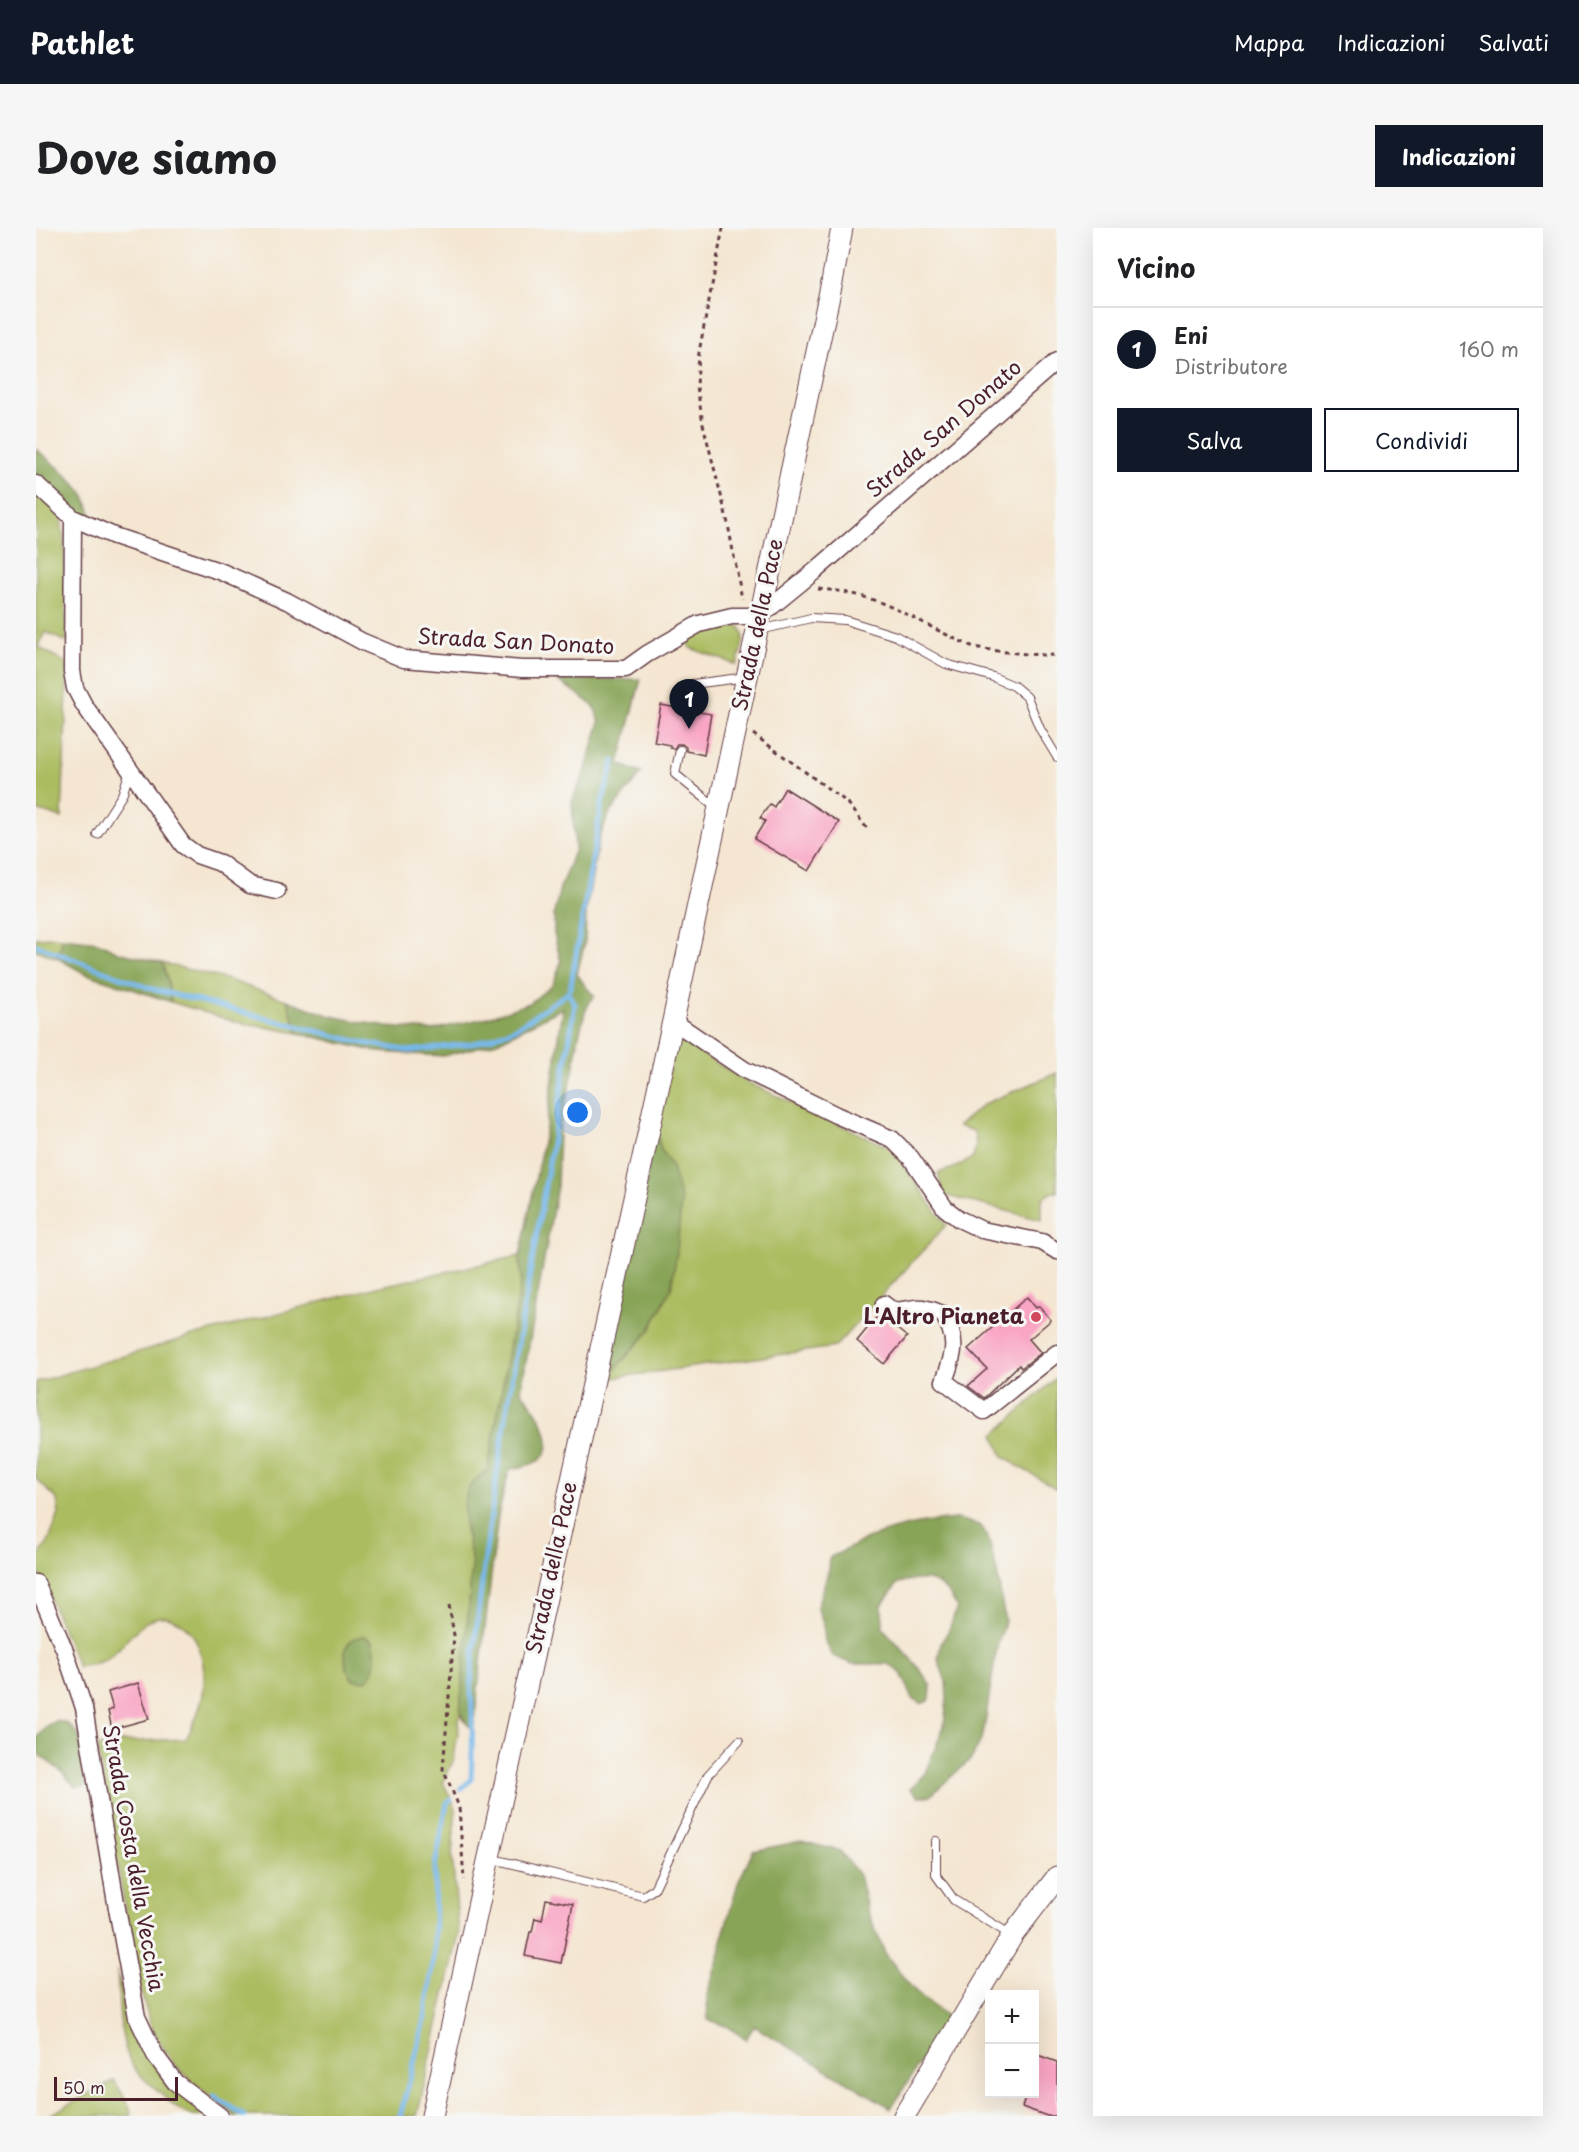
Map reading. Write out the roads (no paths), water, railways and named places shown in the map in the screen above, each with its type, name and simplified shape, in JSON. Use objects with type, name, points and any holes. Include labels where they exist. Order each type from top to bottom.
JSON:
[{"type":"street","name":"Strada della Pace","points":[[432,2116],[673,1021],[747,677],[754,621],[832,282],[842,228]]},
{"type":"street","name":"Strada San Donato","points":[[36,484],[73,518],[114,536],[222,572],[287,601],[363,642],[404,659],[522,669],[626,669],[699,624],[732,616],[754,621],[1057,361]]},
{"type":"street","points":[[73,518],[72,671],[75,688],[84,705],[183,845],[197,855],[220,863],[250,885],[277,891]]},
{"type":"street","points":[[673,1021],[745,1070],[836,1115],[892,1139],[910,1158],[945,1208],[959,1219],[982,1230],[1042,1242],[1057,1251]]},
{"type":"street","points":[[884,1304],[888,1309],[898,1311],[922,1308],[943,1314],[953,1330],[953,1356],[944,1382],[984,1411],[1057,1353]]},
{"type":"street","name":"Strada Costa della Vecchia","points":[[36,1583],[65,1651],[84,1708],[137,2017],[155,2055],[175,2082],[220,2116]]},
{"type":"street","points":[[904,2116],[1012,1936],[1057,1877]]},
{"type":"lane","points":[[754,621],[811,618],[844,620],[896,636],[946,664],[993,677],[1014,686],[1027,697],[1040,729],[1057,758]]},
{"type":"lane","points":[[688,710],[693,684],[747,677]]},
{"type":"lane","points":[[680,750],[675,774],[719,809]]},
{"type":"lane","points":[[97,834],[122,795],[130,771]]},
{"type":"lane","points":[[488,1858],[642,1896],[654,1889],[708,1774],[740,1741]]},
{"type":"lane","points":[[936,1841],[936,1875],[954,1900],[1012,1936]]},
{"type":"waterway","points":[[36,945],[152,989],[359,1042],[409,1051],[475,1043],[516,1028],[568,993],[602,803],[614,761]]},
{"type":"waterway","points":[[461,1789],[471,1780],[471,1677],[481,1587],[505,1420],[575,1004],[568,993]]},
{"type":"waterway","points":[[400,2116],[424,2024],[434,1957],[435,1866],[447,1803],[451,1800]]},
{"type":"waterway","points":[[214,2096],[244,2116]]},
{"type":"place","name":"Eni","points":[[689,729]]},
{"type":"place","name":"L'Altro Pianeta","points":[[1036,1317]]}]
